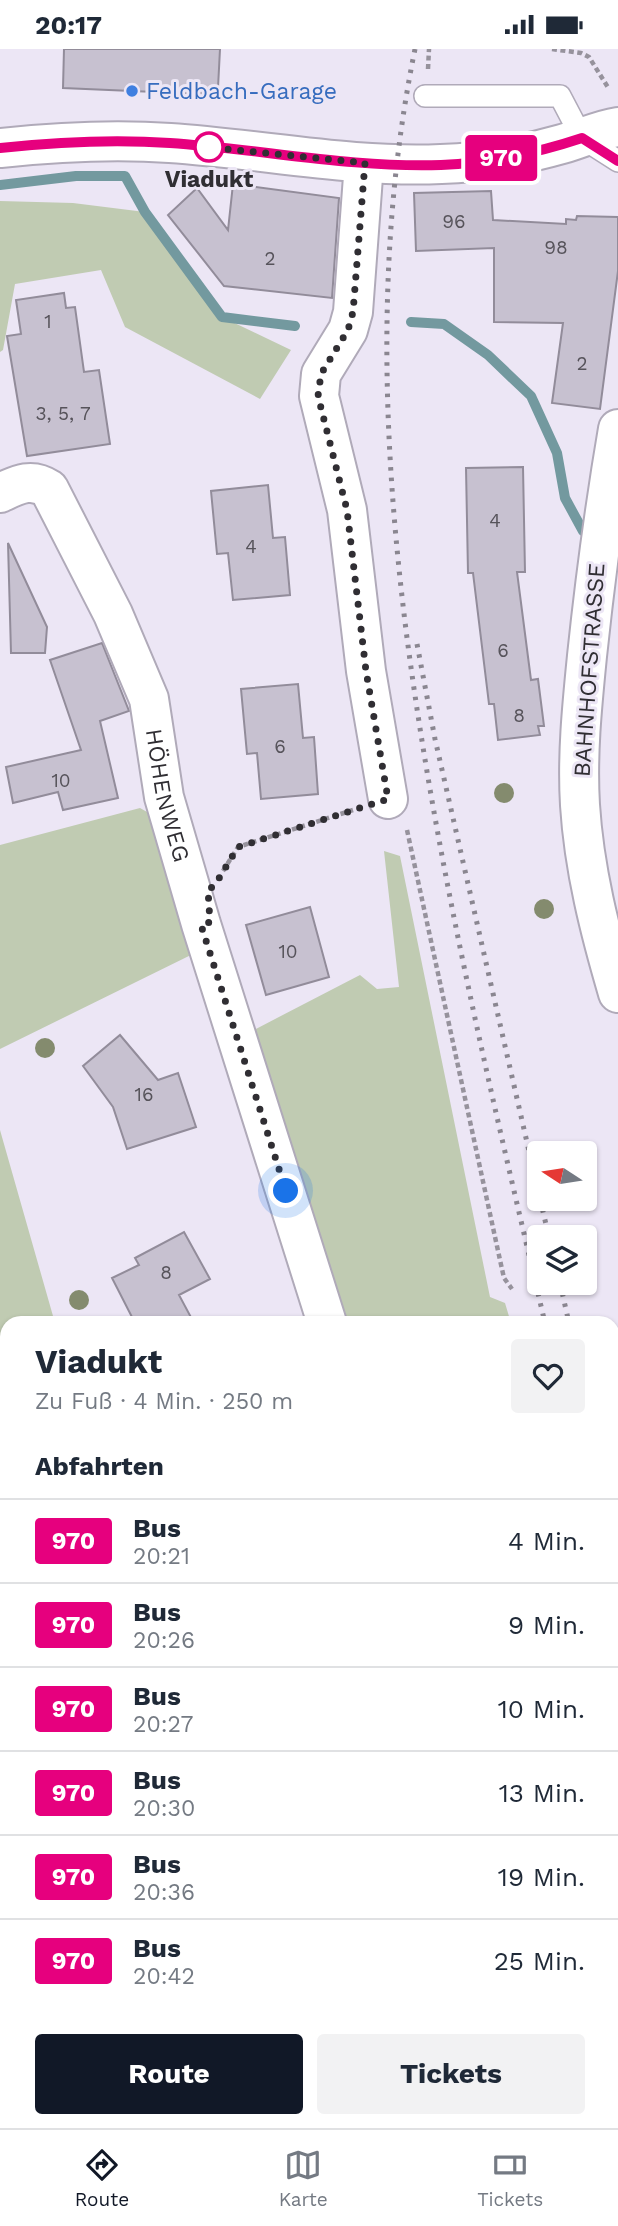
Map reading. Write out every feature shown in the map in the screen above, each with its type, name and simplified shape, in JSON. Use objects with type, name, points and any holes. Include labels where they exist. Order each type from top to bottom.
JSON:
[{"type":"street","points":[[0,148],[107,141],[145,142],[365,152],[442,165],[527,153],[608,125]]},
{"type":"street","points":[[365,152],[353,312],[348,330],[321,374],[318,396],[347,510],[366,671],[388,799]]},
{"type":"street","name":"BAHNHOFSTRASSE","points":[[618,429],[596,569],[580,731],[580,806],[595,906],[618,993]]},
{"type":"street","name":"HÖHENWEG","points":[[0,493],[30,482],[49,489],[113,614],[149,699],[164,797],[197,912],[325,1316]]},
{"type":"lane","points":[[425,96],[561,96],[608,125]]},
{"type":"path","points":[[428,62],[429,49]]},
{"type":"path","points":[[552,49],[581,53],[589,57],[608,125]]},
{"type":"path","points":[[221,876],[238,847],[388,799],[401,804],[504,1278],[512,1289]]},
{"type":"green space","points":[[0,201],[73,203],[145,212],[222,317],[291,350],[260,399],[125,327],[101,270],[15,284],[3,350],[0,352]]},
{"type":"green space","points":[[140,808],[156,817],[197,952],[0,1049],[0,845]]},
{"type":"green space","points":[[384,851],[400,856],[490,1297],[505,1303],[509,1316],[334,1316],[248,1033],[360,975],[377,989],[399,987]]},
{"type":"green space","points":[[0,1130],[53,1316],[0,1316]]},
{"type":"building","points":[[64,49],[220,49],[218,88],[201,88],[201,94],[63,88]]},
{"type":"building","points":[[233,184],[339,198],[332,298],[224,286],[168,215],[197,188],[228,230]]},
{"type":"building","points":[[491,191],[493,220],[566,224],[566,219],[576,220],[577,216],[618,217],[618,271],[600,409],[552,403],[563,323],[494,322],[494,248],[416,251],[414,193]]},
{"type":"building","points":[[64,293],[66,308],[75,307],[84,372],[99,370],[110,444],[27,456],[7,336],[21,334],[16,300]]},
{"type":"building","points":[[523,467],[525,572],[517,572],[531,680],[538,679],[544,726],[538,726],[540,735],[498,740],[494,704],[489,704],[473,573],[468,573],[466,468]]},
{"type":"building","points":[[268,485],[273,538],[285,537],[290,595],[233,600],[228,553],[217,554],[211,491]]},
{"type":"building","points":[[8,543],[47,627],[45,653],[11,653]]},
{"type":"building","points":[[102,643],[129,711],[100,721],[118,798],[63,810],[58,792],[13,803],[6,767],[81,750],[50,660]]},
{"type":"building","points":[[298,684],[303,738],[314,737],[318,794],[261,799],[257,753],[247,754],[241,689]]},
{"type":"building","points":[[310,907],[329,977],[266,995],[246,925]]},
{"type":"building","points":[[120,1035],[158,1080],[178,1073],[196,1127],[127,1149],[113,1107],[83,1066]]},
{"type":"building","points":[[184,1232],[210,1279],[179,1295],[190,1316],[131,1316],[112,1278],[139,1265],[135,1258]]},
{"type":"waterway","points":[[0,185],[76,176],[125,176],[145,212],[222,317],[295,326]]},
{"type":"waterway","points":[[411,322],[444,324],[488,355],[531,396],[557,453],[565,498],[583,531]]},
{"type":"railway","points":[[415,49],[402,121],[389,266],[388,412],[398,558],[418,718],[449,892],[485,1065],[543,1316]]},
{"type":"railway","points":[[417,644],[435,739],[527,1142]]},
{"type":"railway","points":[[543,1211],[546,1225]]},
{"type":"railway","points":[[563,1295],[567,1316]]},
{"type":"bus line","name":"970","points":[[0,148],[72,142],[173,143],[365,163],[442,165],[527,153],[582,138],[618,161]]},
{"type":"place","name":"Feldbach-Garage","points":[[132,91]]},
{"type":"place","name":"Viadukt","points":[[209,147]]},
{"type":"route","points":[[209,147],[206,147],[365,163],[353,312],[348,330],[321,374],[318,396],[347,510],[366,671],[388,799],[238,847],[215,885],[208,890],[210,922],[201,925],[286,1191]]}]
